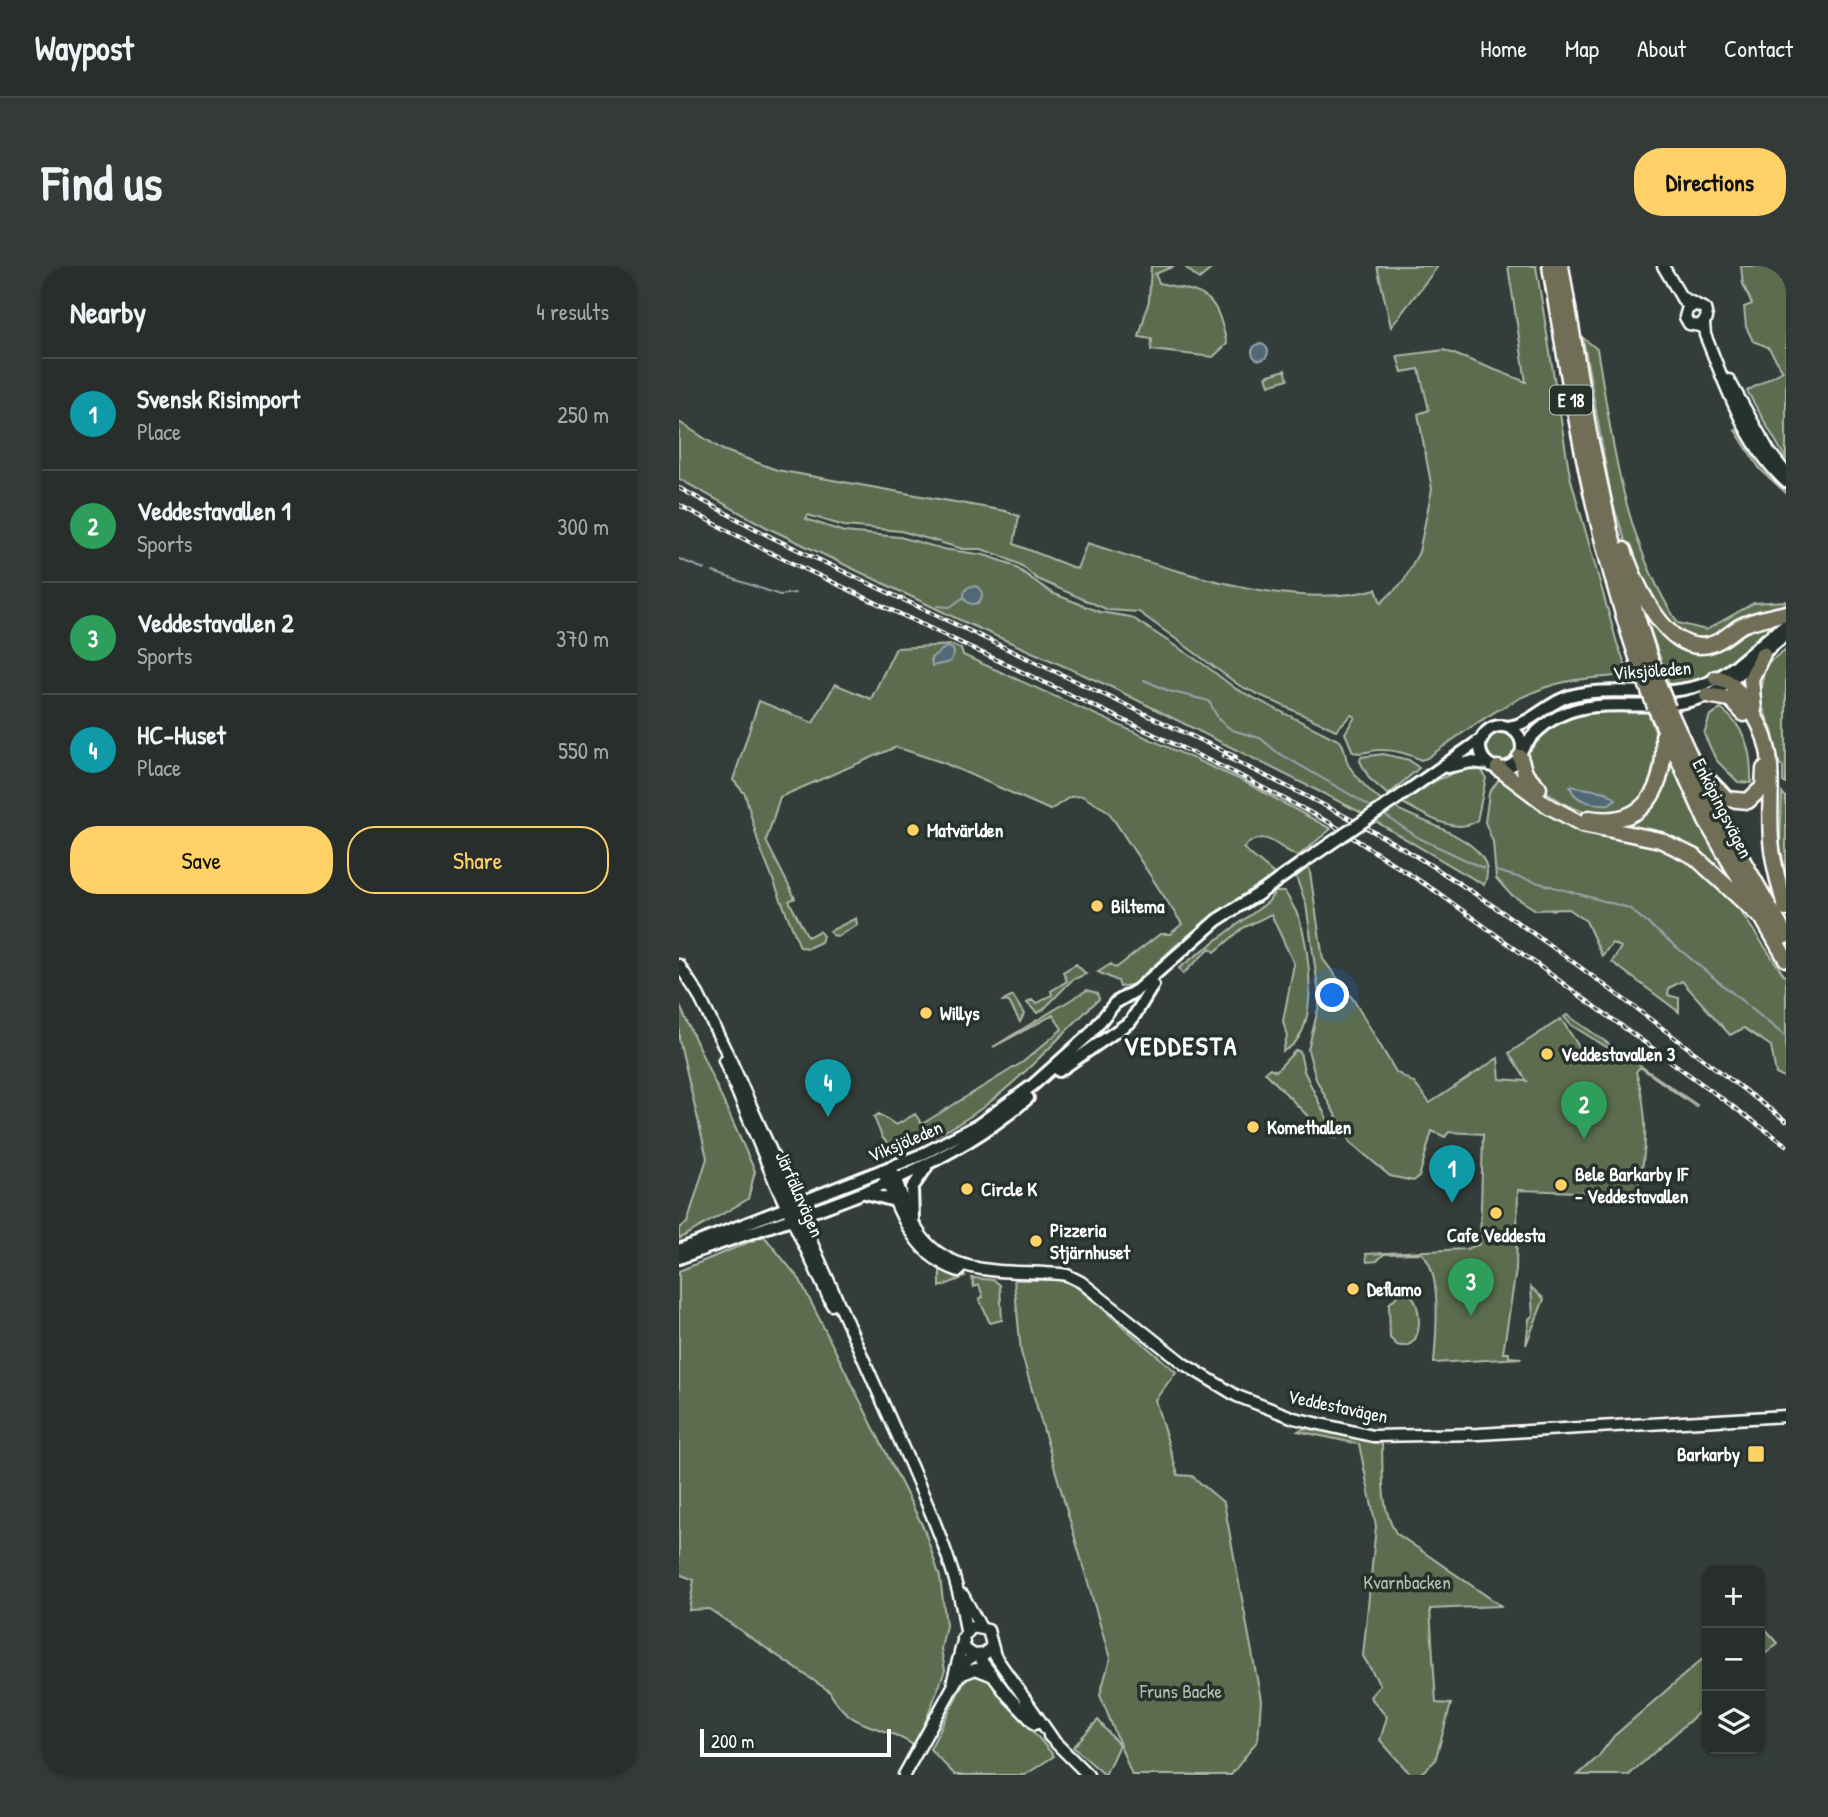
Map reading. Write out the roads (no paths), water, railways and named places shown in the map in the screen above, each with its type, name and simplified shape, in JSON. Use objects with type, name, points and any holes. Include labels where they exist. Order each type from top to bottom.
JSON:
[{"type":"highway","name":"E 18","points":[[1550,266],[1585,475],[1610,577],[1662,707]]},
{"type":"highway","name":"E 18","points":[[1562,266],[1597,474],[1652,683]]},
{"type":"highway","points":[[1597,474],[1637,584],[1658,618],[1675,638],[1693,646],[1708,645],[1746,624],[1786,613]]},
{"type":"highway","points":[[1763,654],[1753,671],[1750,688],[1755,715],[1771,757],[1771,842],[1776,874],[1786,909]]},
{"type":"highway","points":[[1722,680],[1755,715]]},
{"type":"highway","points":[[1683,744],[1721,795],[1741,802],[1759,793],[1764,771],[1753,729],[1734,702],[1707,695]]},
{"type":"highway","name":"Enköpingsvägen","points":[[1662,707],[1662,724],[1706,821],[1786,959]]},
{"type":"highway","name":"Enköpingsvägen","points":[[1662,707],[1736,852],[1786,936]]},
{"type":"highway","points":[[1521,753],[1525,773],[1556,802],[1587,818],[1616,819],[1644,805],[1656,790],[1664,766],[1662,724]]},
{"type":"highway","points":[[1493,766],[1547,805],[1582,824],[1660,840],[1695,857],[1759,916]]},
{"type":"main road","name":"Viksjöleden","points":[[1521,753],[1541,727],[1575,708],[1603,704],[1683,703],[1707,695],[1786,624]]},
{"type":"main road","name":"Viksjöleden","points":[[1509,727],[1523,723],[1556,702],[1581,693],[1678,690],[1722,680],[1763,654],[1786,635]]},
{"type":"main road","points":[[1509,727],[1519,736],[1521,753],[1512,765],[1493,766],[1481,752],[1483,738],[1492,729],[1509,727]]},
{"type":"main road","name":"Viksjöleden","points":[[1123,999],[1217,920],[1483,738]]},
{"type":"main road","name":"Viksjöleden","points":[[1441,769],[1463,763],[1493,766]]},
{"type":"main road","name":"Viksjöleden","points":[[1131,1010],[1142,994],[1261,892]]},
{"type":"main road","name":"Viksjöleden","points":[[1068,1064],[1131,1021],[1153,985]]},
{"type":"main road","points":[[1123,999],[1130,1004],[1131,1010],[1122,1020],[1114,1018],[1111,1010],[1117,1001],[1123,999]]},
{"type":"main road","name":"Viksjöleden","points":[[679,1258],[793,1210],[859,1191],[943,1144],[1002,1110],[1090,1034],[1111,1010]]},
{"type":"main road","name":"Viksjöleden","points":[[679,1250],[889,1174],[930,1164],[1001,1121],[1068,1064],[1097,1034],[1122,1020]]},
{"type":"main road","points":[[912,1219],[912,1188],[930,1164]]},
{"type":"main road","points":[[859,1191],[881,1194],[895,1201]]},
{"type":"street","points":[[1663,266],[1690,307],[1705,309],[1700,325],[1712,353],[1751,436],[1769,466],[1786,482]]},
{"type":"street","points":[[1690,307],[1687,321],[1700,325]]},
{"type":"street","points":[[1712,353],[1769,451],[1786,474]]},
{"type":"street","name":"Järfällavägen","points":[[679,965],[713,1026],[793,1210],[822,1287],[867,1371],[936,1523],[957,1586],[964,1636]]},
{"type":"street","name":"Veddestavägen","points":[[889,1174],[895,1201],[915,1241],[940,1263],[972,1274],[1008,1272]]},
{"type":"street","name":"Veddestavägen","points":[[889,1174],[912,1219],[931,1247],[952,1261],[970,1267],[1008,1272],[1067,1275],[1081,1282],[1184,1364],[1237,1395],[1294,1418],[1373,1436],[1479,1434],[1786,1416]]},
{"type":"street","name":"Järfällavägen","points":[[957,1586],[981,1626]]},
{"type":"street","points":[[950,1694],[964,1636],[981,1626],[991,1633],[995,1656],[1017,1692],[1053,1740]]},
{"type":"street","points":[[964,1636],[965,1649],[976,1655],[1008,1696],[1088,1775]]},
{"type":"street","points":[[904,1775],[960,1675],[976,1655],[988,1651],[992,1645]]},
{"type":"street","points":[[960,1675],[971,1670],[982,1670],[995,1678]]},
{"type":"water","points":[[1257,344],[1263,344],[1268,352],[1266,358],[1257,360],[1252,355],[1252,349]]},
{"type":"water","points":[[973,586],[979,589],[982,595],[979,601],[973,604],[967,601],[964,595],[967,589]]},
{"type":"water","points":[[946,647],[953,649],[950,662],[932,666],[931,658]]},
{"type":"water","points":[[1570,786],[1606,792],[1616,799],[1609,804],[1585,801],[1576,796]]},
{"type":"waterway","points":[[679,559],[704,569]]},
{"type":"waterway","points":[[713,572],[780,595],[795,593]]},
{"type":"waterway","points":[[937,606],[950,607],[964,597]]},
{"type":"waterway","points":[[1144,680],[1169,691],[1209,701],[1219,720],[1232,730],[1260,738],[1277,752],[1375,809]]},
{"type":"waterway","points":[[1383,814],[1419,838],[1483,868]]},
{"type":"waterway","points":[[1496,871],[1629,908],[1786,1037]]},
{"type":"railway","points":[[679,488],[773,538],[1236,757]]},
{"type":"railway","points":[[679,505],[767,551],[1235,773],[1330,823],[1437,892],[1786,1145]]},
{"type":"railway","points":[[1224,756],[1360,824],[1454,880],[1598,980],[1786,1121]]},
{"type":"place","name":"Matvärlden","points":[[913,830]]},
{"type":"place","name":"Biltema","points":[[1097,906]]},
{"type":"place","name":"Willys","points":[[926,1013]]},
{"type":"place","name":"Veddestavallen 3","points":[[1547,1054]]},
{"type":"place","name":"HC-Huset","points":[[828,1117]]},
{"type":"place","name":"Komethallen","points":[[1253,1127]]},
{"type":"place","name":"Veddestavallen 1","points":[[1584,1139]]},
{"type":"place","name":"Bele Barkarby IF - Veddestavallen","points":[[1561,1185]]},
{"type":"place","name":"Circle K","points":[[967,1189]]},
{"type":"place","name":"Svensk Risimport","points":[[1452,1203]]},
{"type":"place","name":"Cafe Veddesta","points":[[1496,1213]]},
{"type":"place","name":"Pizzeria Stjärnhuset","points":[[1036,1241]]},
{"type":"place","name":"Deflamo","points":[[1353,1289]]},
{"type":"place","name":"Veddestavallen 2","points":[[1471,1316]]},
{"type":"place","name":"Barkarby","points":[[1756,1454]]},
{"type":"district","name":"VEDDESTA","points":[[1181,1045]]},
{"type":"park label","name":"Kvarnbacken","points":[[1407,1582]]},
{"type":"park label","name":"Fruns Backe","points":[[1181,1691]]}]
